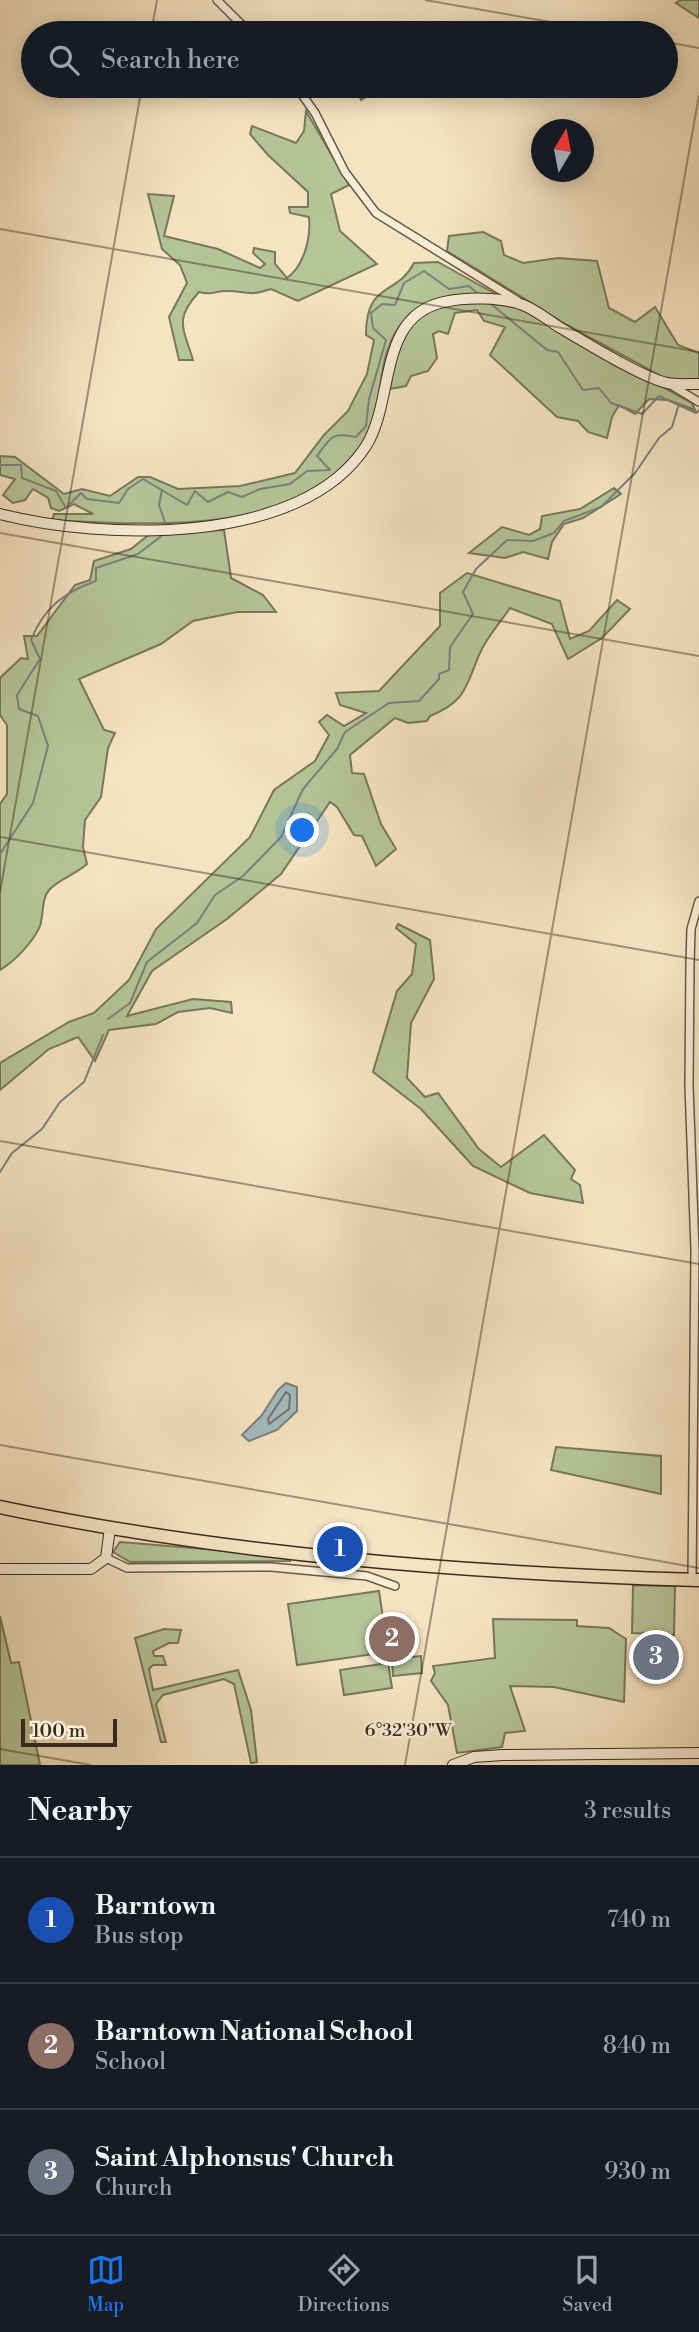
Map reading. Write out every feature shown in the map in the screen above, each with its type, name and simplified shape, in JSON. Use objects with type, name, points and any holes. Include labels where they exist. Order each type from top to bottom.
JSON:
[{"type":"highway","points":[[0,1507],[110,1528],[312,1555],[415,1565],[695,1580]]},
{"type":"street","points":[[216,0],[238,21]]},
{"type":"street","points":[[304,98],[345,172],[376,213],[523,305],[696,400]]},
{"type":"street","points":[[0,514],[95,529],[220,527],[299,501],[328,484],[364,449],[375,430],[393,350],[414,313],[444,302],[477,300],[523,305]]},
{"type":"street","points":[[668,383],[699,384]]},
{"type":"street","points":[[695,1580],[691,929],[699,901]]},
{"type":"street","points":[[691,1160],[699,1163]]},
{"type":"street","points":[[0,1569],[92,1569],[106,1558],[110,1528]]},
{"type":"street","points":[[106,1558],[127,1569],[271,1567],[367,1576],[395,1586]]},
{"type":"street","points":[[453,1765],[474,1757],[503,1755],[699,1753]]},
{"type":"green space","points":[[681,0],[699,0],[699,18],[676,3]]},
{"type":"green space","points":[[306,111],[349,185],[331,194],[340,231],[377,264],[298,301],[271,289],[252,293],[199,292],[183,317],[184,331],[193,360],[179,360],[169,317],[187,283],[180,265],[162,249],[148,194],[174,196],[164,236],[218,249],[260,268],[265,264],[253,253],[254,248],[275,252],[275,264],[287,278],[302,259],[309,225],[309,217],[290,213],[289,207],[308,207],[308,192],[268,155],[250,134],[252,126],[296,143],[304,131]]},
{"type":"green space","points":[[483,232],[501,241],[504,255],[523,263],[558,258],[597,261],[609,308],[635,322],[655,307],[678,345],[699,353],[699,379],[668,380],[567,325],[447,251],[449,236]]},
{"type":"green space","points":[[438,262],[501,297],[448,296],[419,307],[406,317],[388,349],[376,412],[365,439],[336,473],[295,500],[263,511],[228,518],[192,522],[119,523],[52,520],[54,514],[93,514],[74,504],[59,511],[51,508],[48,498],[33,489],[25,500],[13,503],[3,495],[15,479],[0,475],[0,456],[15,457],[64,494],[82,489],[110,496],[138,477],[150,477],[178,489],[240,486],[295,473],[324,435],[348,411],[367,374],[374,340],[366,335],[367,318],[376,297],[407,274],[414,263]]},
{"type":"green space","points":[[478,302],[520,308],[692,403],[695,410],[668,400],[649,399],[635,414],[619,405],[612,417],[607,438],[588,432],[578,421],[557,417],[490,355],[505,327],[484,321],[477,310],[455,313],[448,334],[439,331],[433,334],[437,358],[428,371],[411,376],[406,386],[390,389],[398,349],[412,323],[437,309]]},
{"type":"green space","points":[[614,488],[621,494],[583,518],[564,524],[552,542],[548,559],[523,552],[505,558],[469,553],[502,527],[529,535],[540,529],[542,516],[580,509]]},
{"type":"green space","points":[[224,530],[231,578],[263,595],[276,612],[237,612],[193,621],[161,644],[79,679],[104,730],[115,733],[108,748],[101,797],[85,820],[83,847],[87,864],[50,889],[45,897],[37,932],[23,951],[0,970],[0,804],[7,794],[7,725],[0,715],[0,678],[21,658],[28,659],[24,636],[37,636],[75,585],[90,580],[94,561],[131,549],[152,532]]},
{"type":"green space","points":[[467,573],[560,601],[570,639],[589,631],[617,600],[630,609],[602,638],[568,659],[552,624],[510,608],[485,643],[458,699],[430,716],[427,721],[408,723],[395,718],[350,755],[352,773],[364,774],[381,824],[396,849],[376,866],[362,836],[354,835],[337,807],[330,802],[281,874],[227,919],[152,971],[127,1016],[193,999],[231,1002],[232,1013],[210,1008],[178,1012],[156,1024],[109,1030],[95,1061],[78,1037],[49,1049],[0,1090],[0,1063],[69,1022],[94,1013],[129,980],[156,929],[250,837],[274,790],[315,761],[329,735],[319,722],[327,715],[344,726],[366,713],[340,705],[336,693],[379,691],[440,626],[440,593]]},
{"type":"green space","points":[[398,924],[430,940],[434,979],[411,1023],[407,1078],[425,1097],[438,1093],[479,1149],[501,1167],[544,1135],[575,1170],[571,1179],[580,1185],[583,1203],[530,1193],[473,1166],[421,1109],[373,1072],[397,991],[412,974],[416,944],[396,928]]},
{"type":"green space","points":[[556,1447],[661,1456],[661,1494],[551,1470]]},
{"type":"green space","points":[[120,1542],[291,1556],[290,1561],[130,1562],[113,1552]]},
{"type":"green space","points":[[633,1585],[675,1586],[674,1635],[632,1633]]},
{"type":"green space","points":[[379,1591],[388,1652],[297,1665],[288,1604]]},
{"type":"green space","points":[[0,1616],[11,1663],[19,1662],[40,1765],[0,1765]]},
{"type":"green space","points":[[493,1619],[577,1620],[577,1626],[609,1628],[626,1639],[624,1702],[554,1687],[510,1686],[525,1731],[505,1733],[502,1747],[457,1753],[448,1705],[431,1681],[435,1673],[433,1666],[495,1658]]},
{"type":"green space","points":[[164,1629],[181,1630],[178,1643],[169,1643],[153,1651],[154,1656],[163,1656],[166,1665],[153,1665],[149,1669],[153,1690],[238,1670],[251,1710],[257,1762],[251,1763],[234,1684],[224,1679],[163,1695],[156,1704],[166,1742],[161,1742],[135,1638]]},
{"type":"green space","points":[[421,1656],[422,1673],[393,1676],[392,1659]]},
{"type":"green space","points":[[388,1663],[392,1688],[344,1695],[340,1670]]},
{"type":"water","points":[[286,1383],[297,1387],[297,1411],[277,1430],[249,1441],[242,1435],[262,1415],[278,1390]]},
{"type":"waterway","points":[[0,465],[21,465],[22,478],[56,491],[66,508],[81,493],[87,499],[119,503],[128,489],[143,479],[187,505],[195,491],[208,502],[228,492],[242,497],[260,489],[290,484],[307,471],[330,470],[317,456],[325,444],[336,436],[356,437],[366,426],[369,399],[386,340],[373,328],[371,313],[382,304],[395,305],[404,283],[424,271],[449,289],[469,286],[478,294]]},
{"type":"waterway","points":[[491,304],[547,350],[558,352],[583,390],[599,388],[611,403],[642,414],[659,396],[696,413],[699,410]]},
{"type":"waterway","points":[[108,1019],[130,1003],[147,962],[197,923],[215,895],[243,876],[281,837],[303,789],[337,749],[345,732],[389,703],[419,701],[439,679],[439,674],[449,670],[450,647],[473,614],[463,592],[476,569],[507,540],[533,541],[554,533],[564,521],[601,507],[635,473],[659,438],[672,427],[678,407]]},
{"type":"waterway","points":[[162,490],[159,505],[166,525]]},
{"type":"waterway","points":[[0,854],[33,803],[48,746],[38,716],[19,709],[17,695],[40,659],[31,640],[36,628],[57,602],[96,581],[96,568],[138,554],[164,534]]},
{"type":"waterway","points":[[0,1172],[12,1153],[42,1129],[60,1102],[84,1082],[103,1035]]},
{"type":"place","name":"Barntown","points":[[340,1549]]},
{"type":"place","name":"Barntown National School","points":[[392,1639]]},
{"type":"place","name":"Saint Alphonsus' Church","points":[[656,1657]]}]
